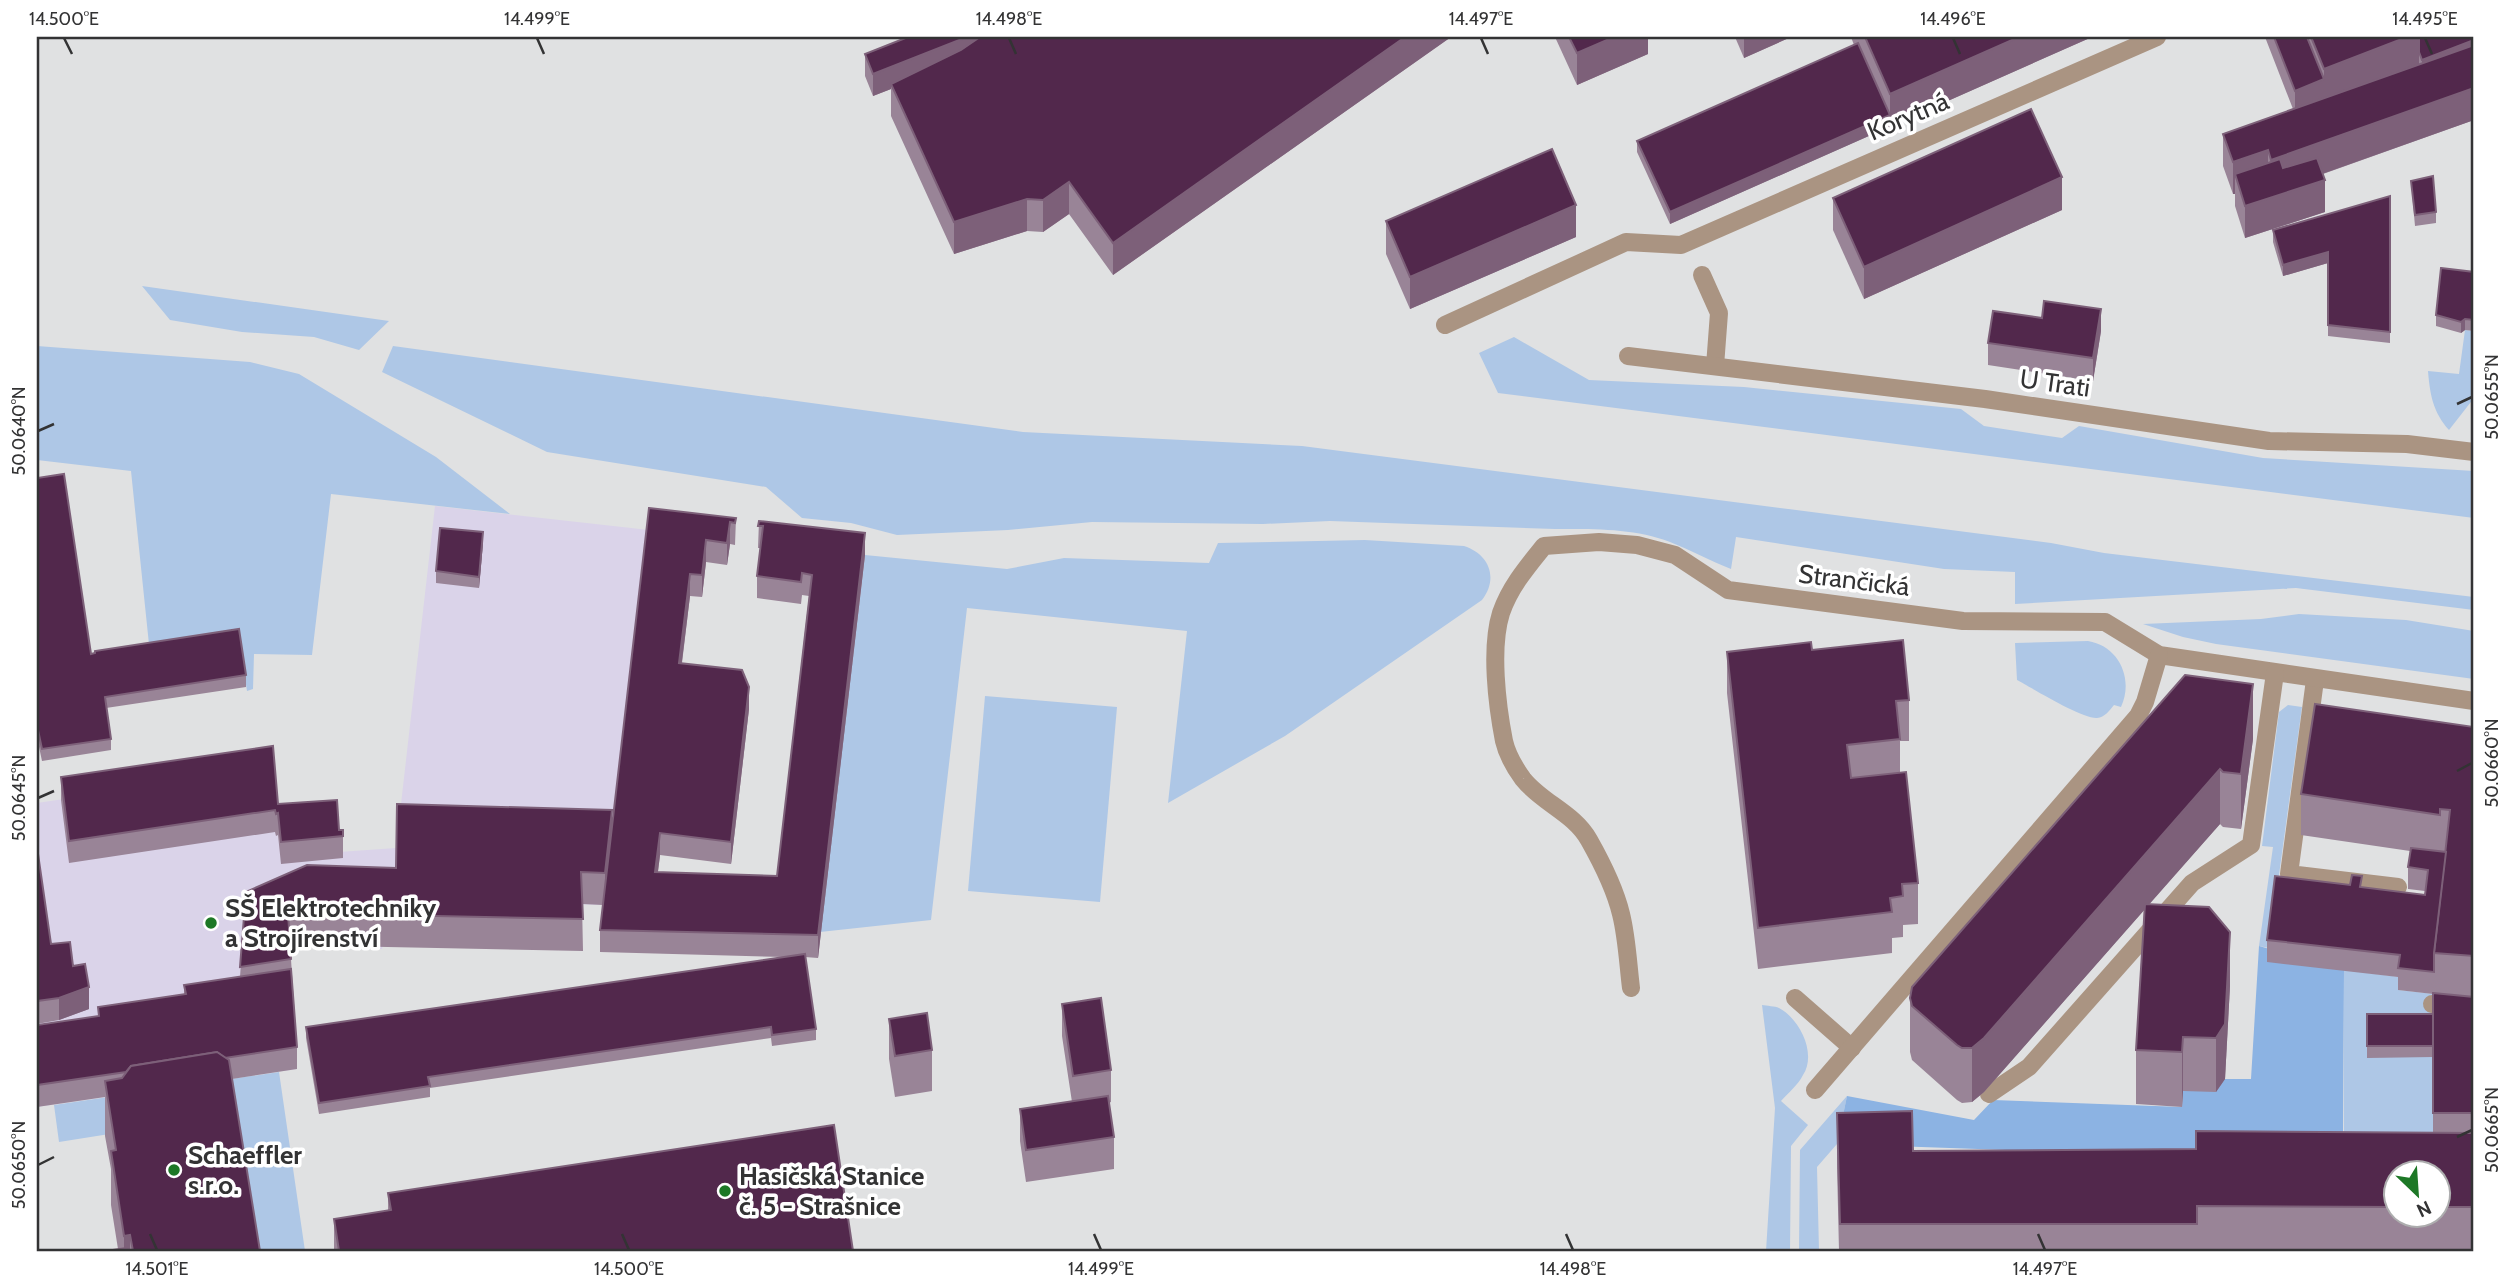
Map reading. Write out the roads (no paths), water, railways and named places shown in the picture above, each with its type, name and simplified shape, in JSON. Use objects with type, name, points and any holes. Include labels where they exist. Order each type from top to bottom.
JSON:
[{"type":"street","name":"Korytná","points":[[1445,325],[1626,242],[1681,245],[2157,37]]},
{"type":"street","points":[[1702,275],[1720,313],[1715,366]]},
{"type":"street","name":"U Trati","points":[[1628,356],[1985,399],[2269,441],[2407,444],[2474,452]]},
{"type":"street","name":"Strančická","points":[[1631,988],[1621,915],[1612,885],[1588,838],[1573,819],[1524,780],[1511,760],[1504,742],[1495,654],[1500,614],[1515,582],[1544,546],[1599,542],[1637,545],[1675,555],[1728,590],[1963,621],[2105,622],[2159,656],[2474,701]]},
{"type":"street","points":[[1815,1090],[2138,716],[2159,656]]},
{"type":"street","points":[[1989,1094],[2029,1067],[2192,883],[2251,845],[2275,673]]},
{"type":"street","points":[[2315,680],[2289,874],[2398,887]]},
{"type":"street","points":[[1795,998],[1852,1048]]},
{"type":"street","points":[[2432,1003],[2474,1007]]},
{"type":"place","name":"SŠ Elektrotechniky a Strojírenství","points":[[211,923]]},
{"type":"place","name":"Schaeffler s.r.o.","points":[[174,1170]]},
{"type":"place","name":"Hasičská Stanice č. 5 - Strašnice","points":[[725,1191]]}]
